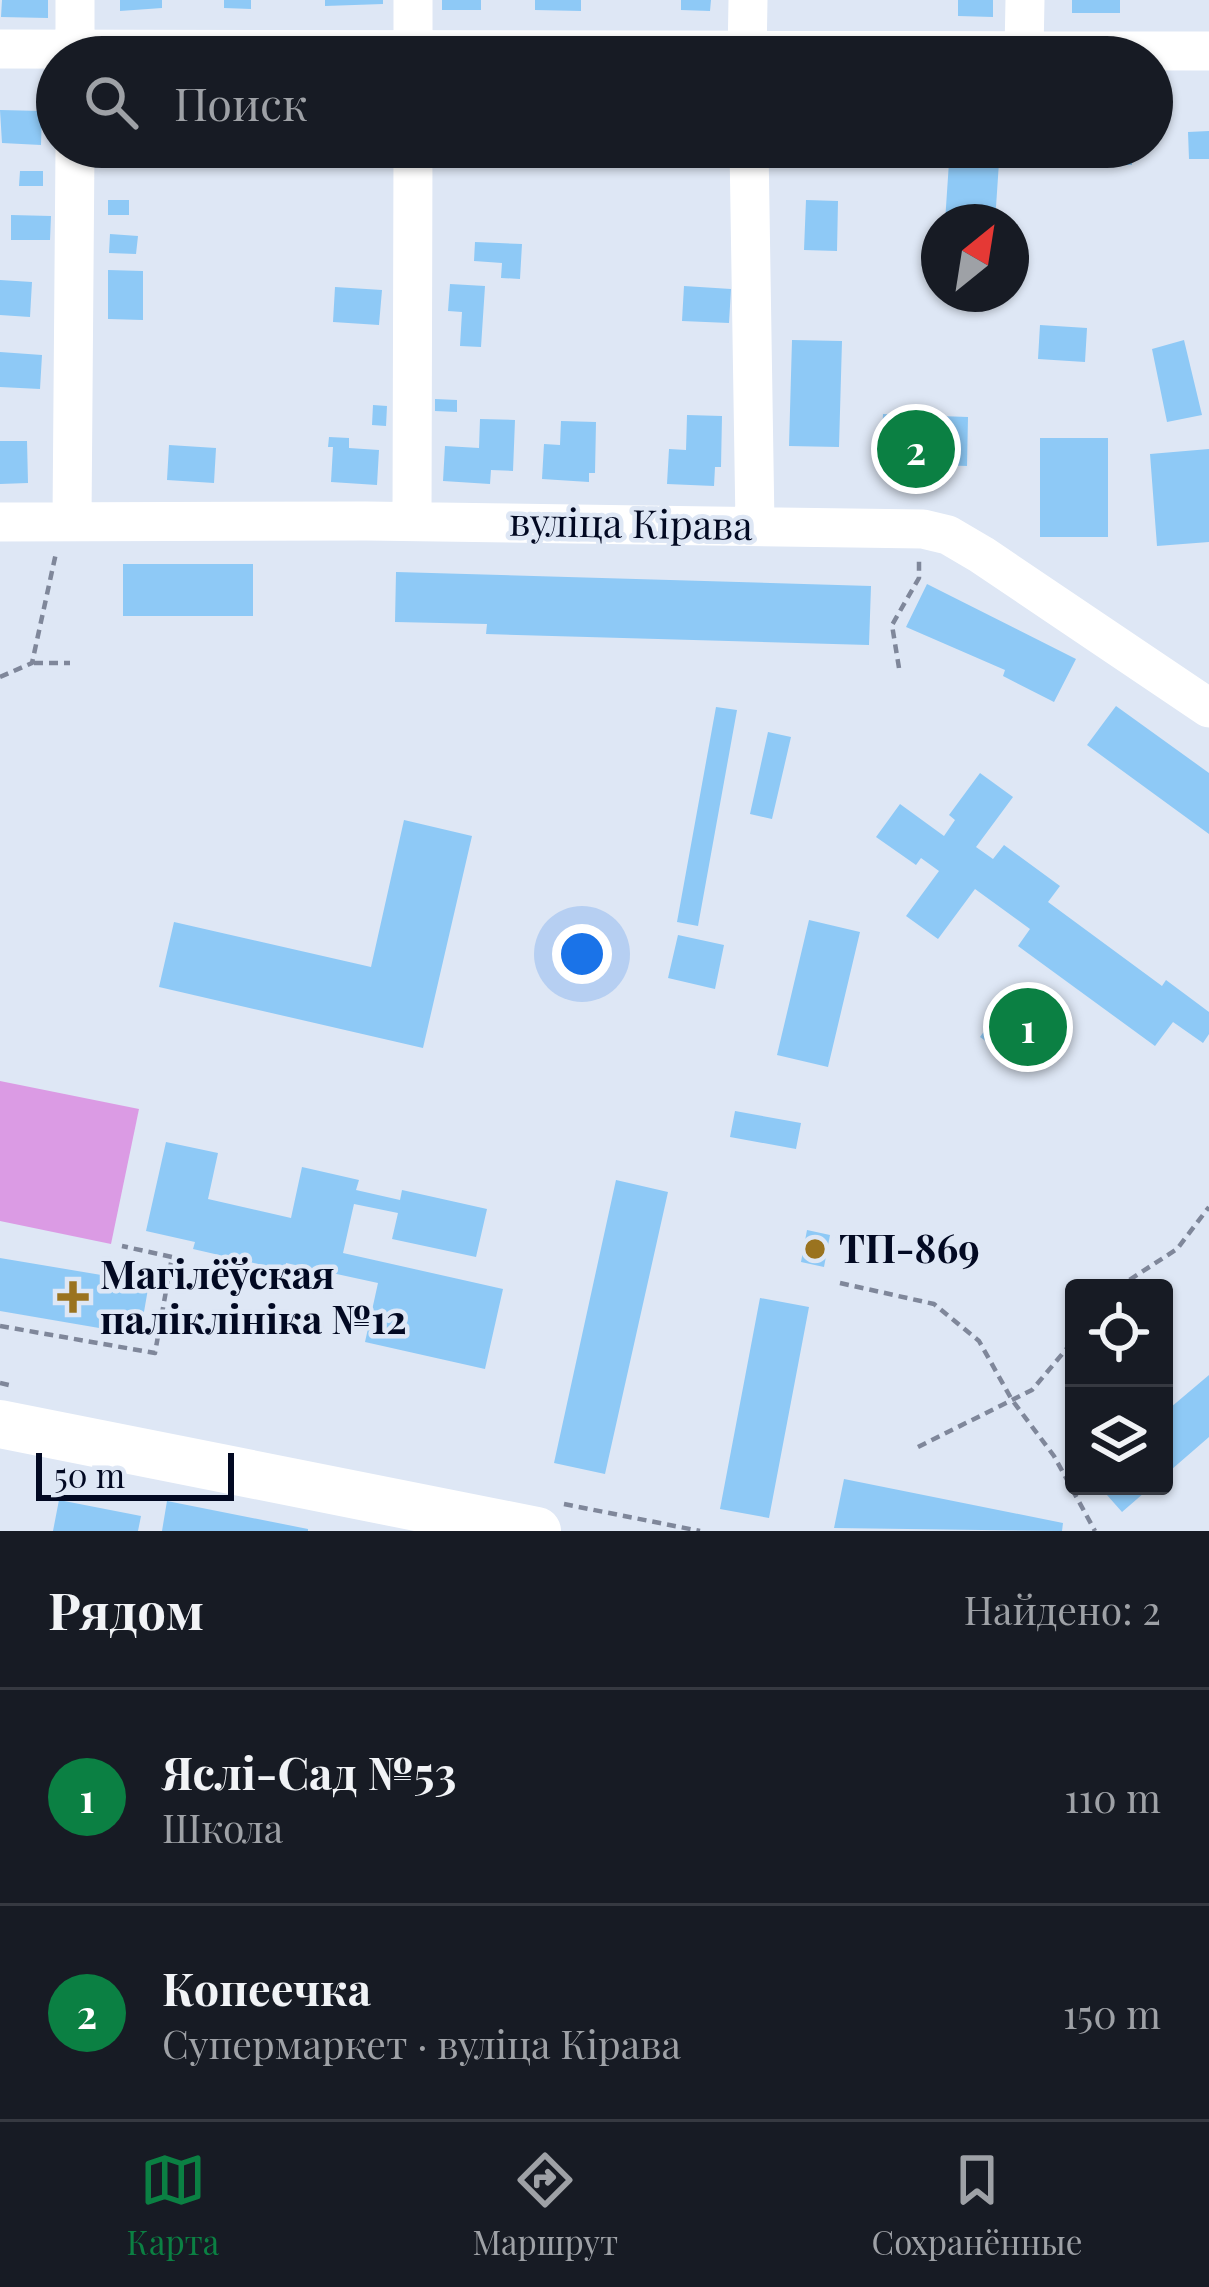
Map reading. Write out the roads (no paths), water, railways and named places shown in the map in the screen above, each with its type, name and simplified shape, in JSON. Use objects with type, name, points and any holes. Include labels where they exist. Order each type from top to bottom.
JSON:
[{"type":"main road","points":[[0,1424],[537,1531]]},
{"type":"street","points":[[75,0],[75,36]]},
{"type":"street","points":[[413,0],[413,36]]},
{"type":"street","points":[[747,36],[748,0]]},
{"type":"street","points":[[1024,36],[1025,0]]},
{"type":"street","points":[[0,49],[36,51]]},
{"type":"street","points":[[1173,51],[1209,51]]},
{"type":"street","points":[[72,521],[74,168]]},
{"type":"street","points":[[412,521],[413,168]]},
{"type":"street","points":[[749,168],[755,525]]},
{"type":"street","name":"вуліца Кірава","points":[[0,522],[412,521],[922,529],[948,535],[1209,708]]},
{"type":"place","name":"Копеечка","points":[[916,449]]},
{"type":"place","name":"Яслі-Сад №53","points":[[1028,1027]]},
{"type":"place","name":"ТП-869","points":[[815,1249]]},
{"type":"place","name":"Магілёўская паліклініка №12","points":[[73,1297]]}]
